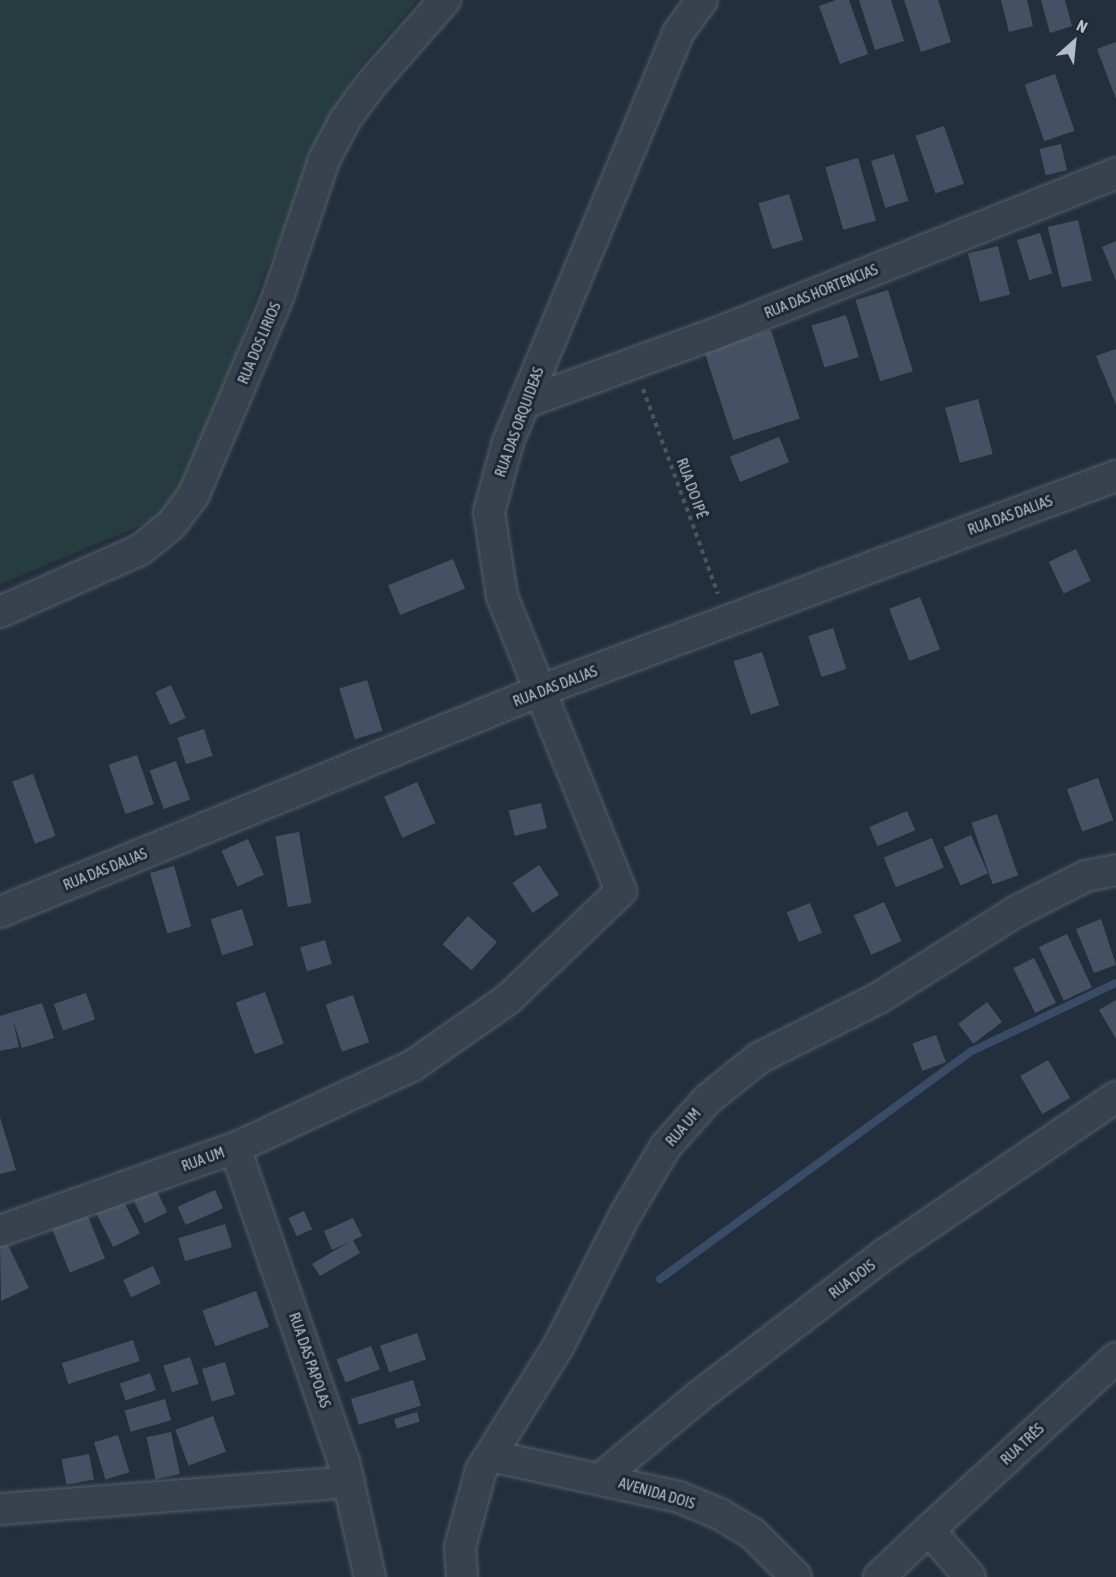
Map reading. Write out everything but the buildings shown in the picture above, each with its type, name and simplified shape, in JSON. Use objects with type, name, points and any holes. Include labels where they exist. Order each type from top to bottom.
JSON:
[{"type":"street","name":"RUA DOS LIRIOS","points":[[0,612],[140,550],[171,525],[194,494],[278,297],[324,159],[345,120],[372,83],[445,0]]},
{"type":"street","name":"RUA DAS ORQUIDEAS","points":[[621,891],[542,690],[502,596],[489,512],[524,403],[678,33],[702,0]]},
{"type":"street","name":"RUA DAS HORTENCIAS","points":[[524,403],[634,363],[1116,173]]},
{"type":"street","name":"RUA DAS DALIAS","points":[[0,912],[542,690],[1116,476]]},
{"type":"street","name":"RUA UM","points":[[462,1577],[460,1547],[481,1470],[559,1345],[666,1146],[708,1099],[759,1058],[877,999],[1017,911],[1086,876],[1116,870]]},
{"type":"street","name":"RUA UM","points":[[0,1231],[235,1148],[412,1066],[461,1035],[508,999],[621,891]]},
{"type":"street","name":"RUA DOIS","points":[[601,1478],[699,1396],[885,1254],[1116,1097]]},
{"type":"street","name":"RUA DAS PAPOLAS","points":[[235,1148],[310,1357],[349,1482],[370,1577]]},
{"type":"street","name":"RUA TRÊS","points":[[879,1577],[1116,1358]]},
{"type":"street","name":"AVENIDA DOIS","points":[[491,1456],[601,1478],[679,1497],[720,1514],[752,1533],[796,1577]]},
{"type":"street","points":[[0,1509],[349,1482]]},
{"type":"street","points":[[929,1530],[969,1577]]},
{"type":"path","name":"RUA DO IPÊ","points":[[634,363],[728,620]]},
{"type":"green space","points":[[0,0],[417,0],[356,72],[260,284],[183,508],[0,584]]},
{"type":"waterway","points":[[660,1279],[972,1051],[1116,983]]}]
